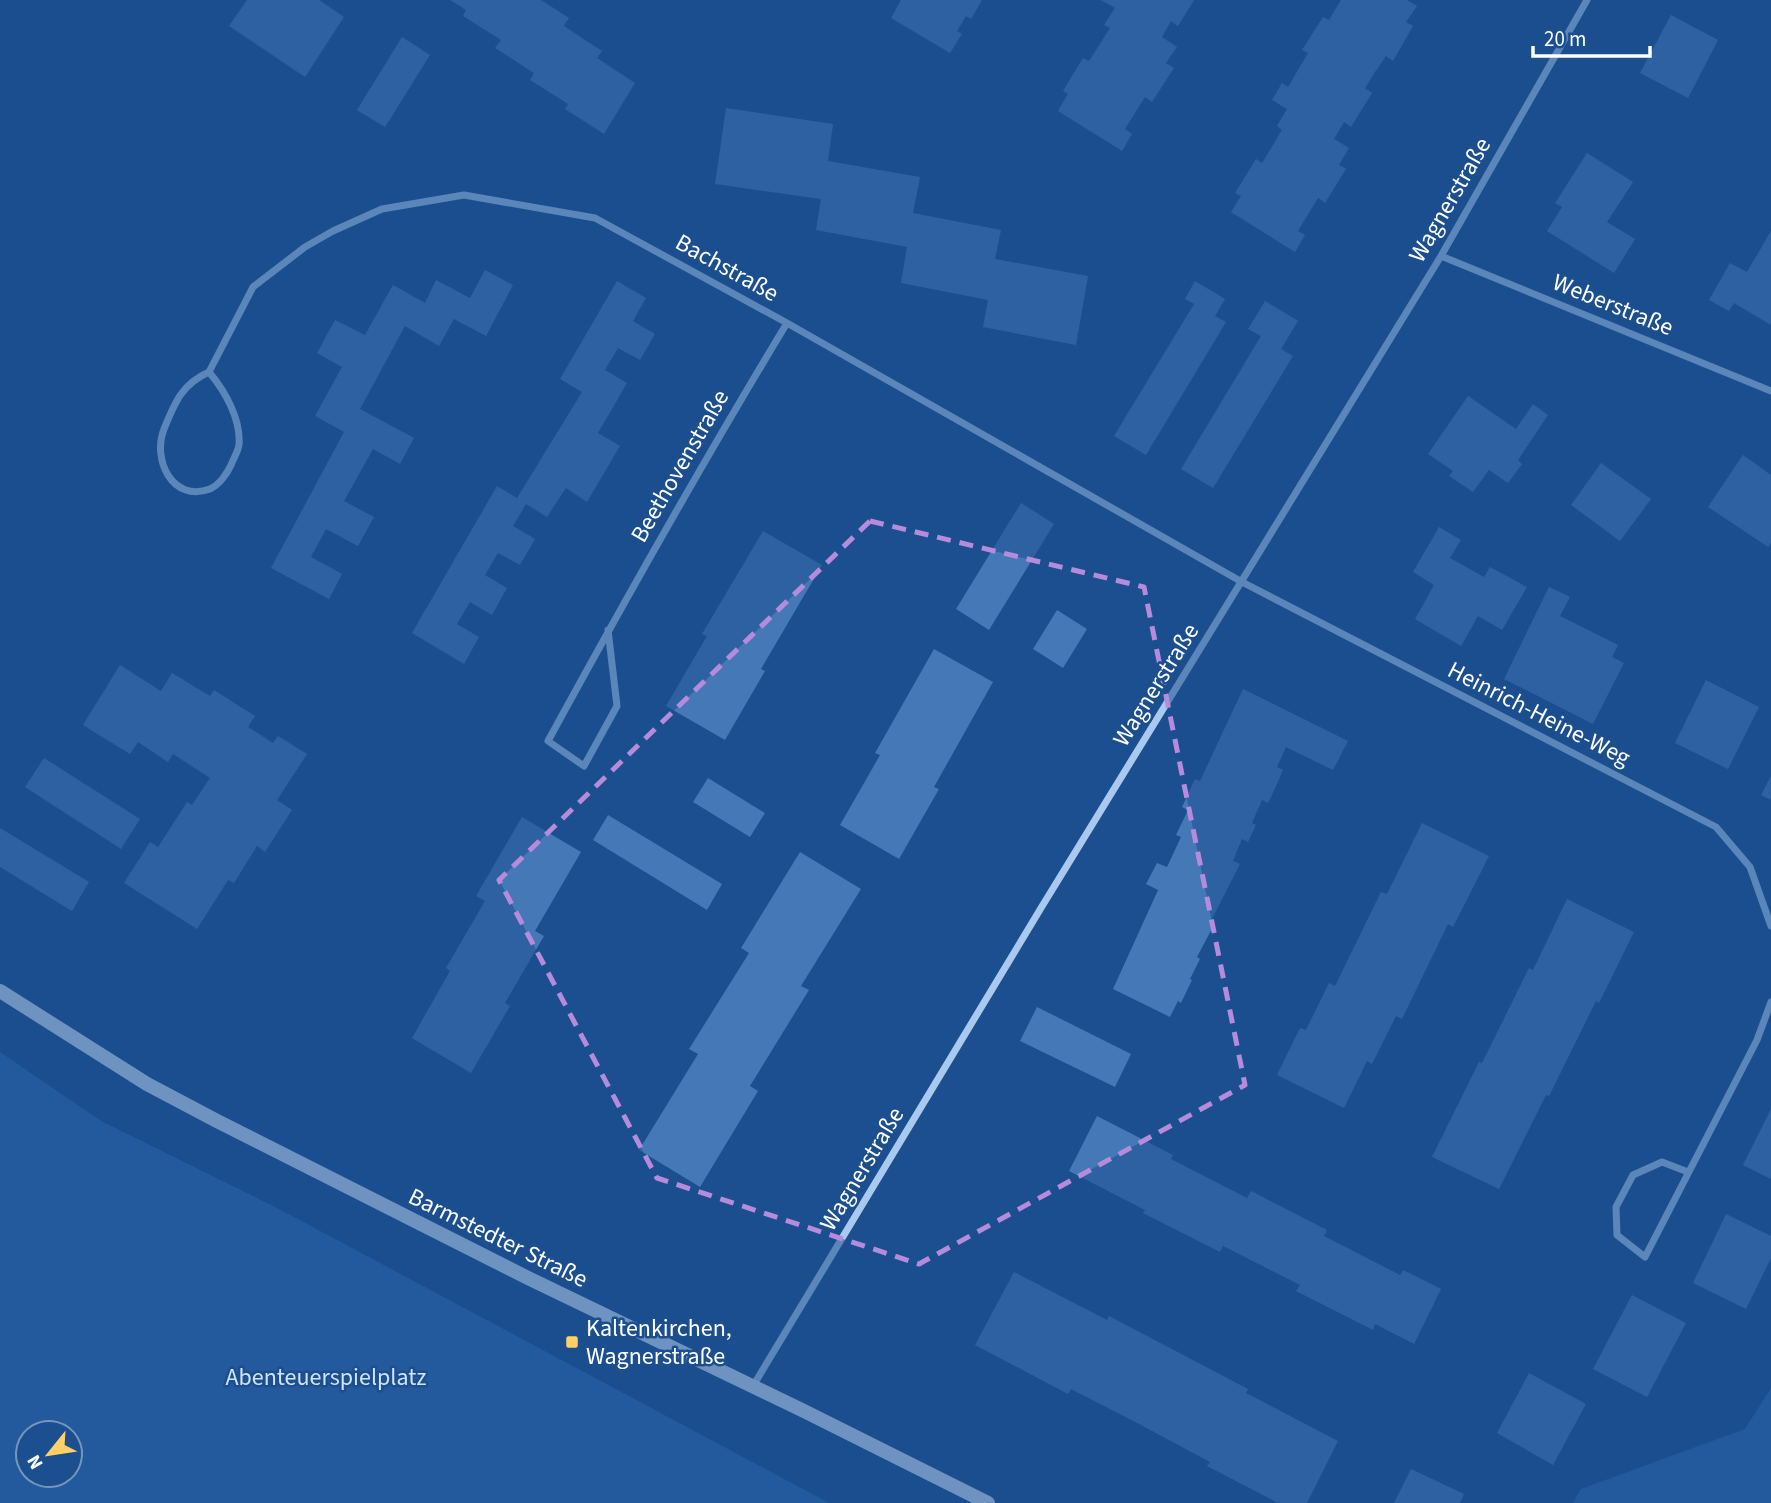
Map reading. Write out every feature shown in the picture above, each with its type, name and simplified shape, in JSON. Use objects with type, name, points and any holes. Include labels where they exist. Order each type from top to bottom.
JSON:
[{"type":"main road","name":"Barmstedter Straße","points":[[0,991],[147,1084],[217,1121],[528,1278],[988,1503]]},
{"type":"street","name":"Wagnerstraße","points":[[753,1387],[1041,908],[1441,256],[1587,0]]},
{"type":"street","name":"Bachstraße","points":[[209,372],[224,389],[235,418],[239,447],[226,475],[211,489],[191,491],[172,482],[162,466],[159,445],[182,391],[198,377],[209,372],[253,287],[305,247],[382,209],[464,195],[595,218],[787,323],[1242,582]]},
{"type":"street","name":"Weberstraße","points":[[1441,256],[1771,391]]},
{"type":"street","name":"Beethovenstraße","points":[[608,631],[617,706],[584,766],[548,741],[608,631],[787,323]]},
{"type":"street","name":"Heinrich-Heine-Weg","points":[[1242,582],[1716,827],[1750,867],[1771,926]]},
{"type":"street","points":[[1688,1172],[1662,1162],[1633,1175],[1627,1185],[1616,1207],[1618,1235],[1645,1257],[1757,1040],[1771,1002]]},
{"type":"highlighted area","points":[[870,521],[1144,587],[1245,1085],[919,1264],[657,1178],[499,880]]},
{"type":"green space","name":"Abenteuerspielplatz","points":[[0,1052],[101,1121],[277,1208],[829,1503],[0,1503]]},
{"type":"green space","points":[[1771,1388],[1771,1503],[1573,1503],[1581,1489],[1745,1429]]},
{"type":"building","points":[[247,0],[319,0],[344,17],[305,77],[229,26]]},
{"type":"building","points":[[450,0],[541,0],[569,18],[564,26],[602,51],[597,58],[635,83],[604,134],[565,109],[568,104],[530,80],[534,73],[495,48],[501,40],[463,16],[466,10]]},
{"type":"building","points":[[901,0],[982,0],[971,19],[966,16],[957,31],[962,34],[950,53],[891,18]]},
{"type":"building","points":[[1101,0],[1194,0],[1178,26],[1171,21],[1162,37],[1177,47],[1166,63],[1174,68],[1152,102],[1145,97],[1125,129],[1132,134],[1122,151],[1058,111],[1068,94],[1063,91],[1083,58],[1089,61],[1110,28],[1104,25],[1115,8]]},
{"type":"building","points":[[1341,0],[1407,0],[1417,6],[1406,22],[1413,26],[1393,61],[1386,56],[1365,88],[1372,93],[1351,127],[1344,122],[1334,139],[1349,148],[1339,165],[1346,169],[1325,203],[1318,198],[1298,231],[1305,235],[1295,252],[1231,212],[1241,196],[1235,193],[1256,159],[1262,163],[1282,130],[1277,126],[1287,109],[1272,100],[1282,83],[1288,87],[1308,53],[1302,50],[1323,17],[1329,20]]},
{"type":"building","points":[[1671,15],[1718,40],[1688,98],[1640,73]]},
{"type":"building","points":[[402,37],[430,55],[385,127],[357,110]]},
{"type":"building","points":[[726,108],[833,124],[828,161],[920,177],[913,213],[1001,230],[995,259],[1088,276],[1076,345],[983,327],[988,300],[901,283],[907,247],[816,230],[821,199],[715,184]]},
{"type":"building","points":[[1587,153],[1633,182],[1607,222],[1635,239],[1614,273],[1547,231],[1562,207],[1555,203]]},
{"type":"building","points":[[1771,231],[1771,325],[1734,303],[1729,311],[1709,300],[1730,263],[1747,272]]},
{"type":"building","points":[[485,270],[513,285],[486,336],[454,319],[439,346],[405,326],[360,409],[414,438],[400,464],[373,449],[344,501],[374,517],[358,546],[326,529],[311,557],[342,574],[329,599],[271,568],[344,432],[315,416],[342,367],[317,353],[335,320],[365,335],[393,285],[425,303],[436,280],[470,298]]},
{"type":"building","points":[[617,281],[646,298],[633,321],[655,334],[640,360],[618,348],[605,370],[627,383],[598,433],[620,446],[587,502],[566,488],[547,517],[526,504],[513,526],[535,539],[520,565],[498,553],[485,575],[507,588],[492,615],[470,602],[457,624],[479,637],[464,664],[412,633],[497,486],[517,498],[582,392],[560,379]]},
{"type":"building","points":[[1195,281],[1225,299],[1215,316],[1226,322],[1146,455],[1114,436],[1194,304],[1185,299]]},
{"type":"building","points":[[1265,301],[1298,321],[1281,349],[1293,356],[1213,488],[1181,469],[1261,336],[1248,329]]},
{"type":"building","points":[[1468,396],[1516,429],[1533,404],[1548,415],[1518,460],[1522,464],[1508,483],[1489,470],[1473,492],[1449,476],[1453,471],[1428,454]]},
{"type":"building","points":[[1743,455],[1771,475],[1771,542],[1768,547],[1708,507]]},
{"type":"building","points":[[1601,463],[1651,499],[1620,541],[1571,505]]},
{"type":"building","points":[[1021,503],[1054,524],[989,630],[956,609]]},
{"type":"building","points":[[1439,527],[1461,540],[1450,558],[1484,577],[1490,567],[1527,587],[1502,630],[1478,616],[1461,646],[1415,619],[1434,585],[1413,572]]},
{"type":"building","points":[[763,531],[822,565],[761,669],[765,671],[725,740],[666,706],[707,636],[702,634]]},
{"type":"building","points":[[1549,587],[1570,597],[1560,616],[1618,645],[1612,657],[1624,663],[1593,724],[1504,679]]},
{"type":"building","points":[[1057,610],[1087,629],[1063,668],[1033,649]]},
{"type":"building","points":[[934,649],[993,682],[934,787],[939,789],[899,859],[840,825],[880,755],[875,753]]},
{"type":"building","points":[[120,665],[161,691],[172,673],[210,696],[214,690],[255,716],[248,727],[273,743],[278,736],[307,754],[277,800],[292,810],[265,852],[257,846],[234,883],[228,880],[197,929],[124,883],[150,842],[158,847],[187,802],[192,805],[210,778],[173,754],[168,762],[138,742],[130,754],[83,725]]},
{"type":"building","points":[[1706,680],[1759,707],[1728,769],[1675,743]]},
{"type":"building","points":[[1243,689],[1348,741],[1333,770],[1286,747],[1277,767],[1283,770],[1277,784],[1268,803],[1262,800],[1252,823],[1256,825],[1248,842],[1242,839],[1233,861],[1240,864],[1211,921],[1215,923],[1197,957],[1200,959],[1190,979],[1192,980],[1181,1003],[1178,1001],[1170,1017],[1113,989],[1158,890],[1146,884],[1157,863],[1167,867],[1181,837],[1176,835],[1188,810],[1182,807],[1195,779],[1200,781]]},
{"type":"building","points":[[44,758],[140,819],[121,849],[25,787]]},
{"type":"building","points":[[1771,776],[1771,800],[1761,795]]},
{"type":"building","points":[[708,778],[765,813],[750,837],[693,802]]},
{"type":"building","points":[[608,815],[722,884],[707,910],[593,840]]},
{"type":"building","points":[[522,817],[581,852],[535,931],[544,936],[505,1003],[510,1006],[471,1073],[412,1038],[450,971],[446,968],[485,901],[476,896]]},
{"type":"building","points":[[1422,823],[1489,856],[1453,927],[1448,924],[1402,1019],[1396,1016],[1372,1064],[1367,1061],[1344,1108],[1277,1075],[1300,1028],[1306,1030],[1329,983],[1335,986],[1381,892],[1387,894]]},
{"type":"building","points":[[0,828],[89,882],[72,911],[0,867]]},
{"type":"building","points":[[800,852],[861,889],[801,986],[809,990],[750,1086],[758,1091],[700,1187],[639,1150],[698,1054],[689,1049],[749,953],[741,948]]},
{"type":"building","points":[[1567,899],[1634,932],[1549,1096],[1546,1095],[1499,1189],[1432,1157],[1529,968],[1533,970]]},
{"type":"building","points":[[1037,1007],[1131,1054],[1115,1087],[1020,1041]]},
{"type":"building","points":[[1771,1109],[1771,1179],[1743,1165]]},
{"type":"building","points":[[1097,1116],[1173,1155],[1171,1159],[1247,1198],[1251,1191],[1327,1230],[1324,1236],[1400,1275],[1403,1270],[1441,1289],[1414,1344],[1375,1324],[1373,1330],[1296,1291],[1300,1285],[1223,1246],[1220,1252],[1069,1171]]},
{"type":"building","points":[[1726,1214],[1771,1236],[1771,1258],[1746,1309],[1693,1283]]},
{"type":"building","points":[[1014,1272],[1107,1320],[1109,1316],[1248,1389],[1246,1393],[1338,1441],[1307,1503],[1278,1503],[1207,1466],[1210,1462],[1141,1425],[1071,1389],[1068,1394],[975,1345]]},
{"type":"building","points":[[1632,1295],[1686,1323],[1647,1397],[1593,1369]]},
{"type":"building","points":[[1529,1373],[1586,1404],[1553,1465],[1497,1433]]},
{"type":"building","points":[[1411,1469],[1464,1494],[1460,1503],[1394,1503]]},
{"type":"place","name":"Kaltenkirchen, Wagnerstraße","points":[[572,1342]]}]
